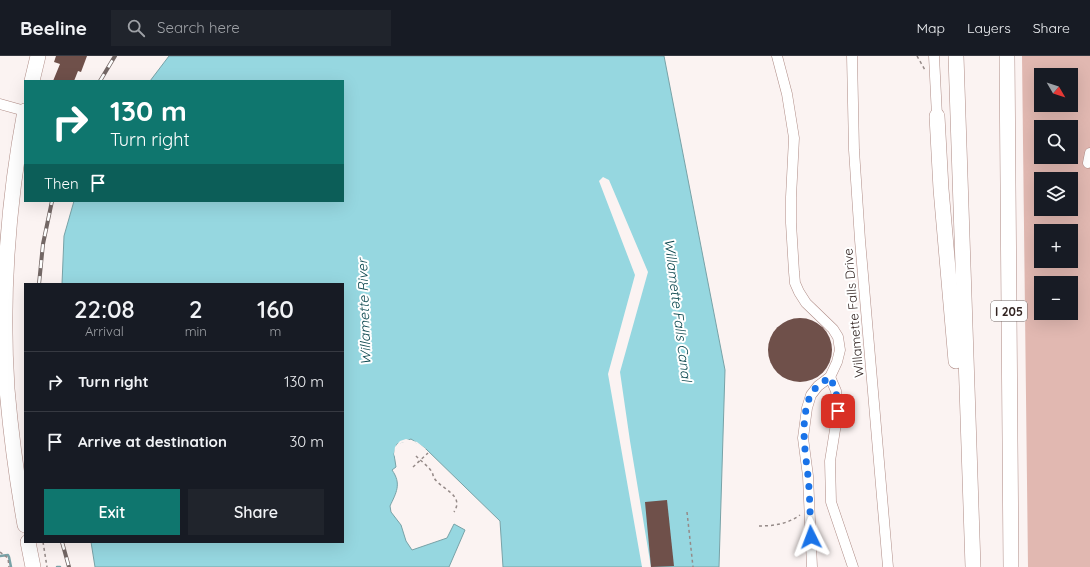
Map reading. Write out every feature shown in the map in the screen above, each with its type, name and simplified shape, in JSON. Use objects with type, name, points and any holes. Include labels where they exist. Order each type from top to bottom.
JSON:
[{"type":"highway","points":[[32,80],[38,56]]},
{"type":"highway","points":[[956,56],[973,567]]},
{"type":"highway","name":"I 205","points":[[1006,56],[1011,567]]},
{"type":"highway","points":[[938,116],[941,189],[971,533]]},
{"type":"highway","points":[[24,118],[12,198],[7,260],[5,315],[7,388],[12,442],[24,519]]},
{"type":"highway","points":[[28,543],[33,567]]},
{"type":"street","points":[[777,56],[787,94],[794,138],[791,197],[794,277],[799,292],[806,303],[826,321],[833,330],[838,338],[840,350],[837,362],[830,377],[818,386],[811,395],[807,408],[803,438],[808,476],[812,567]]},
{"type":"street","name":"Willamette Falls Drive","points":[[852,56],[854,150],[860,240],[888,567]]},
{"type":"street","points":[[934,56],[938,116]]},
{"type":"street","points":[[0,104],[24,111]]},
{"type":"street","points":[[830,377],[836,391],[838,411],[830,460],[831,502],[853,567]]},
{"type":"path","points":[[917,56],[923,68],[927,72]]},
{"type":"path","points":[[413,467],[428,453]]},
{"type":"path","points":[[416,456],[432,472],[434,478],[455,497],[457,506],[454,512]]},
{"type":"path","points":[[759,526],[770,526],[787,522],[796,518],[809,508]]},
{"type":"path","points":[[687,512],[693,567]]},
{"type":"path","points":[[43,543],[47,567]]},
{"type":"path","points":[[0,552],[8,558],[9,567]]},
{"type":"shaded area","points":[[1022,56],[1090,56],[1090,567],[1028,567]]},
{"type":"water","points":[[169,56],[664,56],[725,370],[719,567],[503,567],[500,521],[426,449],[411,439],[397,444],[394,454],[396,467],[392,470],[397,480],[397,488],[390,506],[391,512],[401,525],[406,541],[412,550],[447,538],[454,524],[465,530],[449,567],[95,567],[91,543],[344,543],[344,283],[62,283],[64,236],[74,202],[344,202],[344,80],[151,80]]},
{"type":"pier","points":[[603,177],[609,180],[648,272],[620,372],[651,567],[642,567],[608,374],[635,275],[599,181]]},
{"type":"pier","points":[[406,439],[417,442],[426,449],[424,450],[416,443],[411,441],[401,443],[397,448],[396,454],[398,465],[394,454],[395,447],[400,441]]},
{"type":"building","points":[[56,56],[87,56],[81,72],[78,71],[74,80],[53,80],[60,64],[54,62]]},
{"type":"building","points":[[800,318],[818,324],[826,332],[832,350],[826,368],[818,376],[800,382],[782,376],[774,368],[768,350],[774,332],[782,324]]},
{"type":"building","points":[[667,500],[674,566],[651,567],[645,502]]},
{"type":"waterway","points":[[0,556],[8,555],[11,567]]},
{"type":"railway","points":[[101,80],[115,56]]},
{"type":"railway","points":[[39,283],[43,244],[52,202]]},
{"type":"railway","points":[[62,543],[69,567]]},
{"type":"route","points":[[811,537],[808,476],[803,438],[807,408],[811,395],[818,386],[830,377],[836,391],[838,411]]},
{"type":"water label","name":"Willamette Falls Canal","points":[[678,310]]},
{"type":"water label","name":"Willamette River","points":[[364,312]]}]
